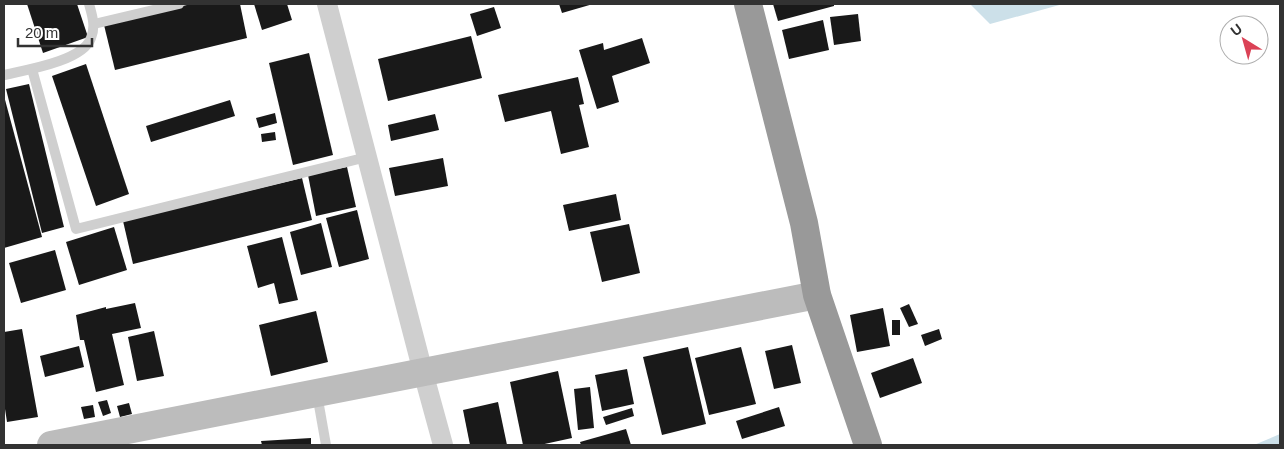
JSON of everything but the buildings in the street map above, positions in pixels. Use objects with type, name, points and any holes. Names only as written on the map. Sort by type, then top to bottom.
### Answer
[{"type":"highway","points":[[748,4],[804,222],[817,295],[868,445]]},
{"type":"main road","points":[[60,444],[817,295]]},
{"type":"street","points":[[327,4],[422,372],[443,445]]},
{"type":"lane","points":[[4,75],[67,59],[81,51],[91,40],[94,24],[89,4]]},
{"type":"lane","points":[[94,24],[179,4]]},
{"type":"lane","points":[[32,69],[76,229],[367,157]]},
{"type":"lane","points":[[317,392],[326,445]]},
{"type":"water","points":[[970,4],[1063,4],[990,24]]},
{"type":"water","points":[[1280,434],[1280,445],[1254,445]]}]
